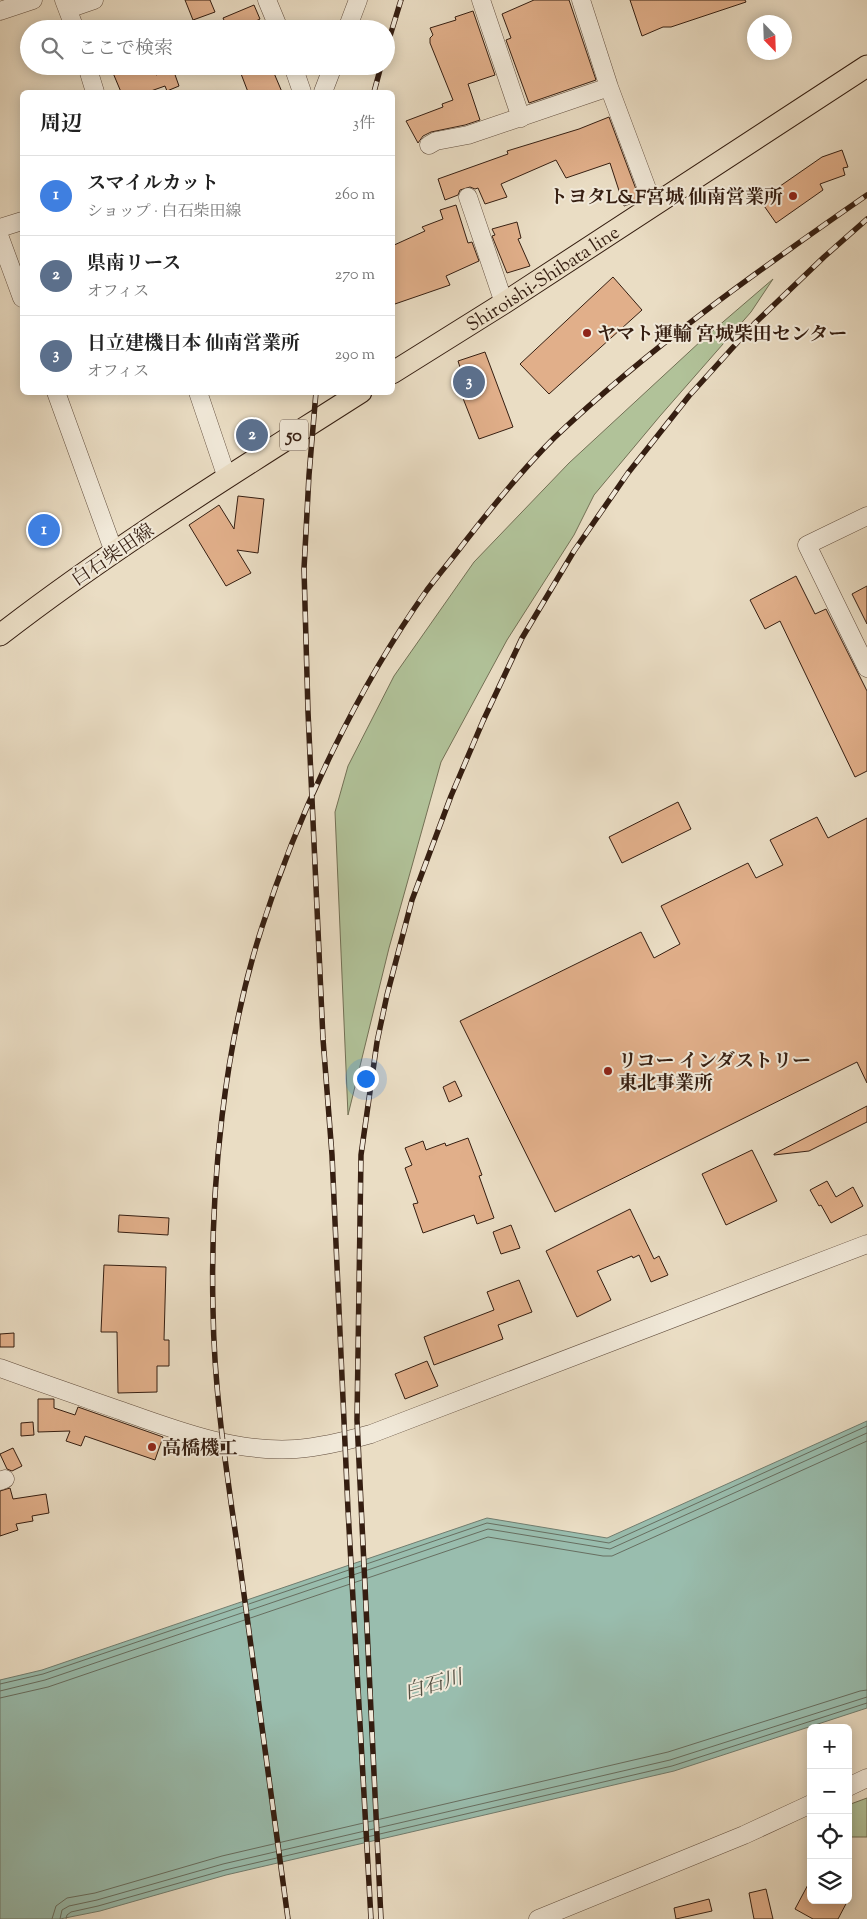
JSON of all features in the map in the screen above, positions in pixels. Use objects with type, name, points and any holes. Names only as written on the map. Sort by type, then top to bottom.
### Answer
[{"type":"main road","name":"Shiroishi-Shibata line","points":[[395,371],[504,303],[867,66]]},
{"type":"main road","name":"50","points":[[227,478],[356,395]]},
{"type":"main road","name":"白石柴田線","points":[[0,635],[48,598],[114,552],[227,478]]},
{"type":"street","points":[[0,11],[34,0]]},
{"type":"street","points":[[72,20],[66,4],[94,0]]},
{"type":"street","points":[[267,0],[275,20]]},
{"type":"street","points":[[350,20],[358,0]]},
{"type":"street","points":[[482,0],[521,118]]},
{"type":"street","points":[[581,0],[653,205]]},
{"type":"street","points":[[90,75],[95,90]]},
{"type":"street","points":[[295,75],[301,90]]},
{"type":"street","points":[[324,90],[330,75]]},
{"type":"street","points":[[429,145],[436,141],[468,136],[610,87]]},
{"type":"street","points":[[468,197],[504,303]]},
{"type":"street","points":[[0,228],[20,222]]},
{"type":"street","points":[[0,238],[20,293]]},
{"type":"street","points":[[57,395],[114,552]]},
{"type":"street","points":[[199,395],[227,478]]},
{"type":"street","points":[[867,516],[807,545],[867,668]]},
{"type":"street","points":[[0,1368],[190,1435],[240,1446],[295,1449],[318,1446],[371,1434],[867,1244]]},
{"type":"street","points":[[852,1785],[867,1778]]},
{"type":"street","points":[[542,1918],[744,1836],[807,1806]]},
{"type":"shaded area","points":[[773,279],[751,312],[594,495],[574,535],[507,640],[441,762],[389,948],[348,1115],[335,812],[348,766],[394,676],[474,562],[569,463],[702,340]]},
{"type":"shaded area","points":[[867,1798],[867,1837],[852,1837],[852,1804]]},
{"type":"water","name":"白石川","points":[[867,1421],[867,1708],[818,1724],[807,1724],[807,1728],[674,1771],[226,1875],[100,1911],[60,1919],[0,1919],[0,1680],[42,1670],[487,1518],[607,1538]]},
{"type":"building","points":[[185,0],[210,0],[215,12],[193,20]]},
{"type":"building","points":[[534,0],[569,0],[596,80],[529,103],[506,40],[511,38],[502,14]]},
{"type":"building","points":[[630,0],[745,0],[746,2],[671,27],[663,27],[642,36]]},
{"type":"building","points":[[254,5],[260,19],[224,20],[223,18]]},
{"type":"building","points":[[473,11],[495,75],[468,84],[480,120],[431,132],[423,136],[418,143],[406,121],[443,107],[442,104],[453,100],[430,43],[430,38],[433,35],[430,28],[456,20],[455,17]]},
{"type":"building","points":[[114,75],[175,75],[179,86],[169,90],[167,90],[165,86],[154,90],[120,90]]},
{"type":"building","points":[[241,75],[275,75],[281,90],[247,90]]},
{"type":"building","points":[[609,117],[640,200],[624,206],[610,163],[566,178],[556,160],[501,184],[507,197],[485,204],[478,188],[470,187],[460,190],[458,195],[445,200],[438,179],[508,154],[507,151],[579,129]]},
{"type":"building","points":[[842,150],[848,167],[843,168],[845,175],[820,184],[823,190],[776,223],[760,200],[822,157]]},
{"type":"building","points":[[456,205],[468,243],[472,242],[479,261],[446,276],[450,285],[395,304],[395,245],[425,231],[422,227],[443,219],[440,210]]},
{"type":"building","points":[[517,222],[521,238],[518,239],[530,266],[507,273],[492,236],[495,235],[492,229]]},
{"type":"building","points":[[613,277],[642,310],[549,394],[520,364]]},
{"type":"building","points":[[485,352],[513,427],[479,439],[457,383],[464,380],[458,361]]},
{"type":"building","points":[[238,496],[264,499],[258,553],[237,550],[251,573],[226,586],[189,525],[219,505],[234,529]]},
{"type":"building","points":[[796,576],[815,614],[826,609],[867,691],[867,771],[855,777],[780,621],[765,629],[750,600]]},
{"type":"building","points":[[867,586],[867,624],[852,594]]},
{"type":"building","points":[[678,802],[691,829],[622,863],[609,837]]},
{"type":"building","points":[[817,817],[828,838],[867,818],[867,1083],[857,1062],[555,1212],[460,1021],[641,932],[654,958],[680,944],[661,906],[748,863],[756,878],[783,865],[770,840]]},
{"type":"building","points":[[455,1081],[462,1096],[449,1102],[443,1087]]},
{"type":"building","points":[[867,1106],[867,1122],[809,1151],[774,1155],[774,1154]]},
{"type":"building","points":[[468,1138],[482,1175],[479,1176],[494,1218],[477,1224],[474,1215],[423,1233],[413,1204],[418,1203],[405,1168],[412,1165],[405,1148],[423,1141],[426,1150],[445,1143],[446,1146]]},
{"type":"building","points":[[752,1150],[777,1201],[726,1225],[702,1174]]},
{"type":"building","points":[[827,1181],[836,1197],[853,1187],[863,1206],[831,1223],[810,1190]]},
{"type":"building","points":[[630,1209],[654,1259],[659,1256],[668,1275],[651,1282],[639,1255],[633,1258],[632,1256],[597,1271],[611,1300],[577,1317],[546,1251]]},
{"type":"building","points":[[119,1215],[169,1218],[168,1235],[118,1232]]},
{"type":"building","points":[[511,1225],[520,1248],[501,1254],[493,1232]]},
{"type":"building","points":[[104,1265],[166,1267],[164,1340],[169,1340],[169,1366],[157,1366],[157,1392],[118,1393],[117,1332],[101,1332]]},
{"type":"building","points":[[519,1280],[532,1312],[498,1325],[503,1339],[434,1365],[424,1337],[494,1310],[487,1292]]},
{"type":"building","points":[[14,1333],[14,1347],[0,1347],[0,1334]]},
{"type":"building","points":[[427,1361],[438,1386],[405,1399],[395,1374]]},
{"type":"building","points":[[38,1399],[54,1399],[54,1408],[75,1415],[78,1407],[163,1437],[155,1460],[85,1436],[81,1446],[66,1441],[70,1431],[38,1432]]},
{"type":"building","points":[[33,1422],[34,1435],[21,1436],[21,1423]]},
{"type":"building","points":[[13,1448],[22,1466],[12,1471],[7,1469],[0,1454]]},
{"type":"building","points":[[10,1488],[13,1499],[46,1494],[49,1513],[32,1516],[33,1521],[16,1524],[18,1530],[0,1536],[0,1491]]},
{"type":"building","points":[[807,1886],[807,1904],[846,1904],[838,1919],[813,1919],[795,1909]]},
{"type":"building","points":[[766,1889],[773,1919],[754,1919],[749,1893]]},
{"type":"building","points":[[709,1899],[712,1911],[676,1919],[674,1908]]},
{"type":"railway","points":[[395,20],[401,0]]},
{"type":"railway","points":[[375,90],[379,75]]},
{"type":"railway","points":[[288,1919],[222,1438],[216,1374],[213,1309],[214,1214],[222,1116],[238,1019],[262,927],[277,883],[312,795],[332,752],[377,668],[427,590],[496,502],[554,438],[628,372],[706,310],[867,195]]},
{"type":"railway","points":[[381,1919],[357,1420],[361,1155],[377,1042],[387,995],[412,900],[451,796],[483,721],[522,638],[574,551],[628,473],[689,396],[754,324],[867,219]]},
{"type":"railway","points":[[316,395],[304,569],[308,712],[323,1039],[332,1155],[348,1510],[371,1919]]},
{"type":"place","name":"トヨタL&F宮城 仙南営業所","points":[[793,196]]},
{"type":"place","name":"ヤマト運輸 宮城柴田センター","points":[[587,333]]},
{"type":"place","name":"日立建機日本 仙南営業所","points":[[469,382]]},
{"type":"place","name":"県南リース","points":[[252,435]]},
{"type":"place","name":"スマイルカット","points":[[44,530]]},
{"type":"place","name":"リコー インダストリー 東北事業所","points":[[608,1071]]},
{"type":"place","name":"高橋機工","points":[[152,1447]]}]
